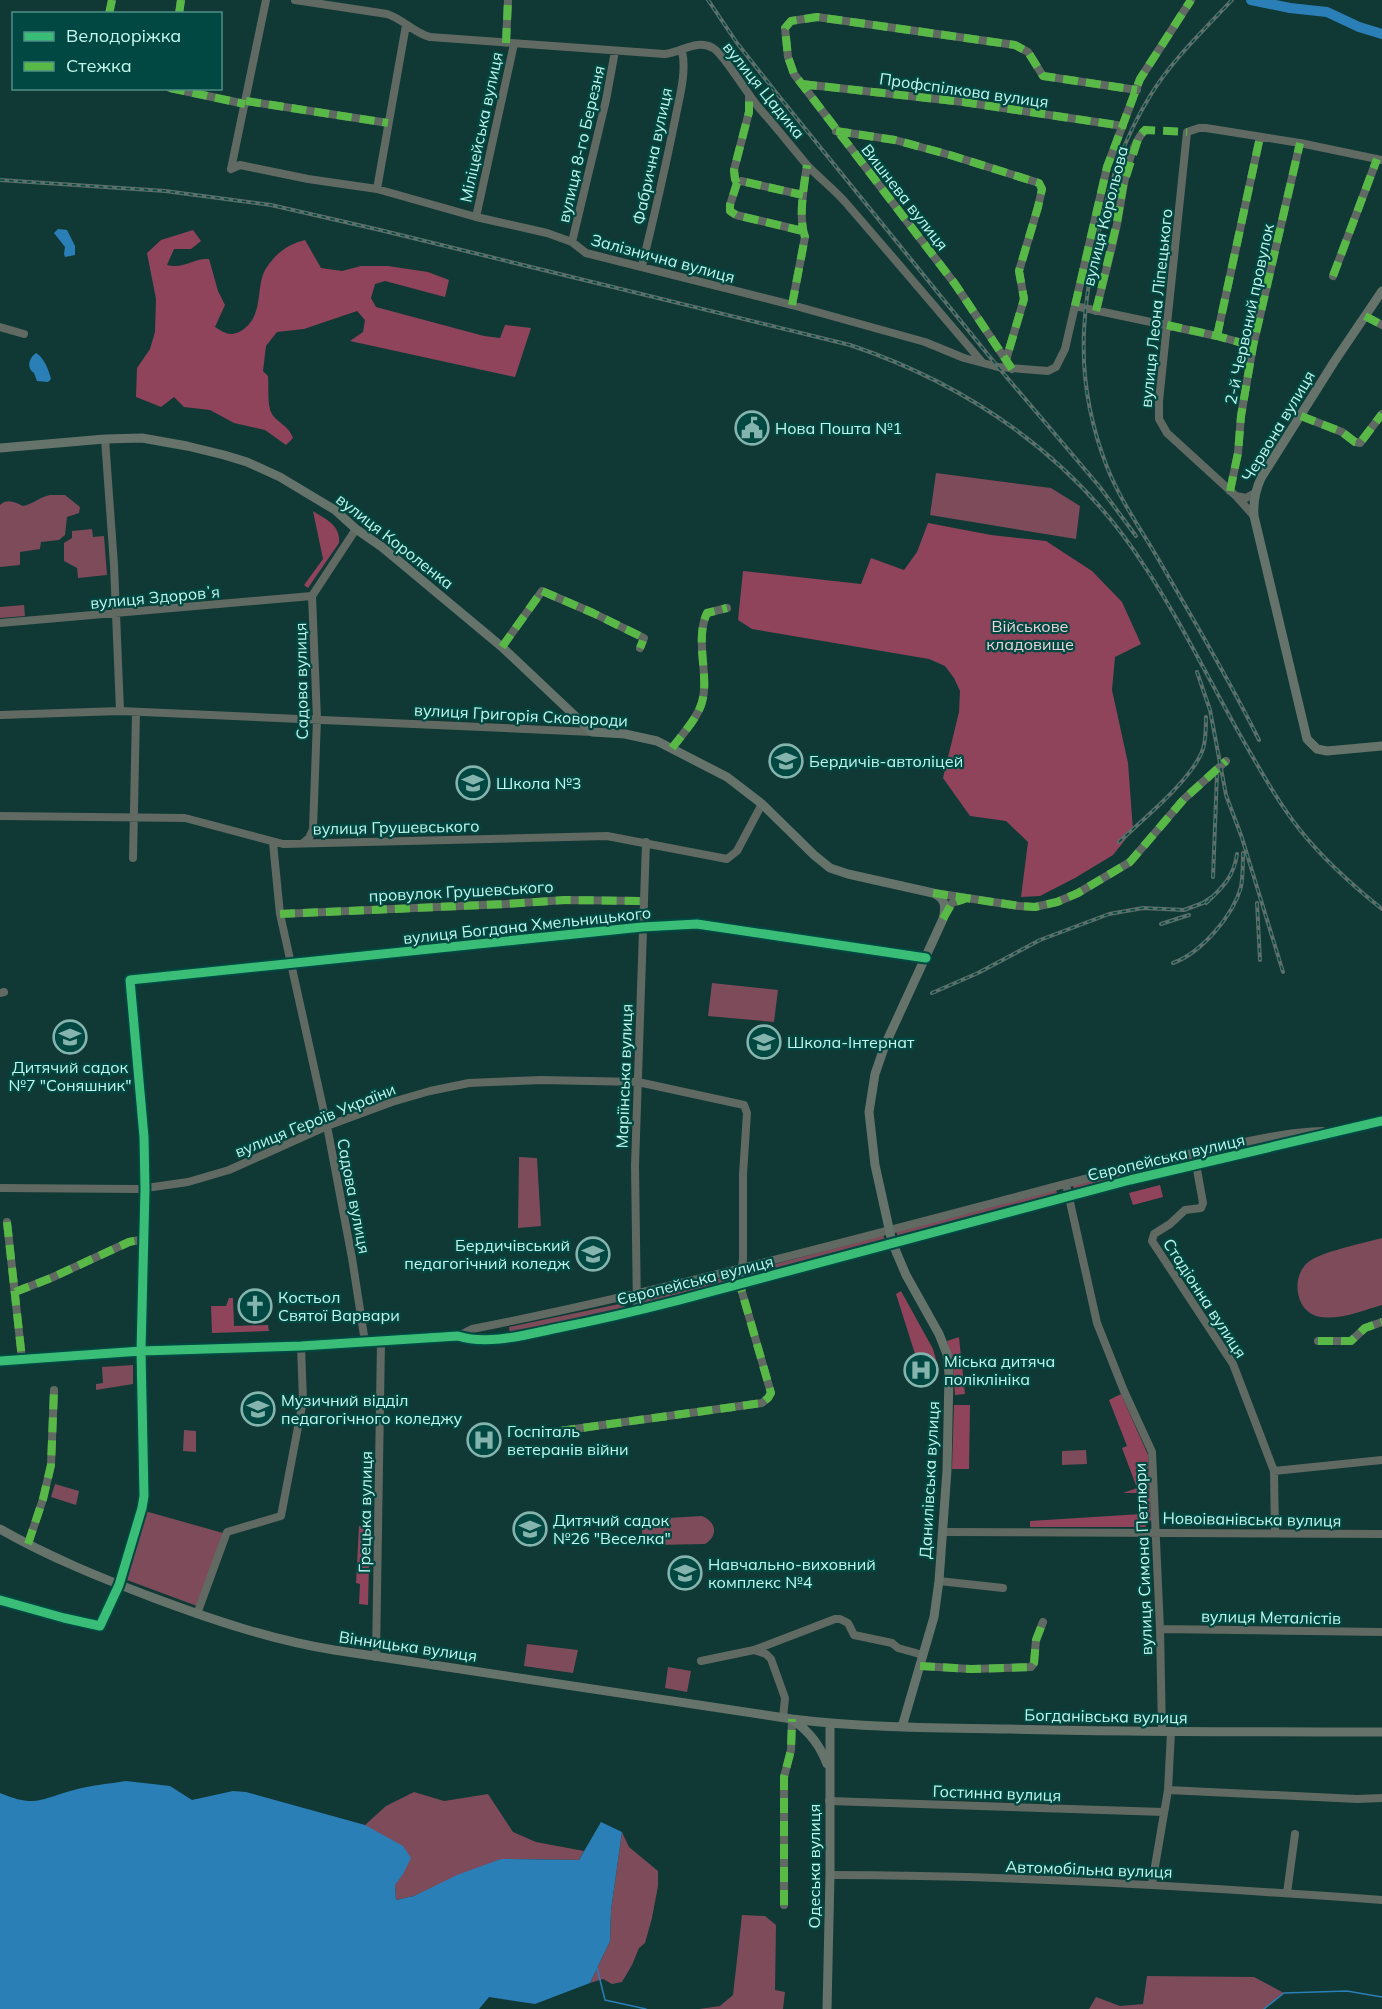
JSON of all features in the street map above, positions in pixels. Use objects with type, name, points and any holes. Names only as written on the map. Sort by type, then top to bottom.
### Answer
[{"type":"main road","name":"Червона вулиця","points":[[1382,291],[1261,478],[1255,493],[1254,516],[1310,743],[1317,749],[1323,750],[1382,746]]},
{"type":"main road","name":"вулиця Короленка","points":[[0,448],[142,438],[187,446],[247,462],[280,477],[335,510],[356,529],[382,547],[502,647],[592,732]]},
{"type":"main road","name":"вулиця Григорія Сковороди","points":[[592,732],[625,734],[657,741],[727,777],[762,804],[814,855],[830,867],[848,874],[933,893]]},
{"type":"main road","points":[[933,893],[940,896],[944,902],[943,919]]},
{"type":"main road","name":"Данилівська вулиця","points":[[902,1727],[934,1617],[939,1581],[947,1470],[949,1374],[947,1354],[939,1334],[906,1275],[888,1230],[871,1138],[869,1112],[885,1045],[943,919]]},
{"type":"main road","name":"Вінницька вулиця","points":[[0,1529],[120,1585],[245,1630],[310,1646],[825,1724]]},
{"type":"main road","points":[[788,1719],[810,1733],[817,1743]]},
{"type":"main road","points":[[825,1724],[814,1726],[813,1731],[829,1769]]},
{"type":"main road","name":"Богданівська вулиця","points":[[825,1724],[1167,1732],[1382,1732]]},
{"type":"main road","name":"Одеська вулиця","points":[[825,1724],[830,1741],[827,2009]]},
{"type":"main road","points":[[830,1741],[836,1731],[847,1725]]},
{"type":"street","points":[[245,102],[266,0]]},
{"type":"street","name":"вулиця Цадика","points":[[295,0],[387,14],[398,18],[430,38],[665,54],[682,51],[695,44],[717,50],[749,96],[807,165],[843,200],[982,362]]},
{"type":"street","name":"Міліцейська вулиця","points":[[476,217],[510,44],[508,0]]},
{"type":"street","points":[[1191,0],[1147,68],[1107,167],[1075,306],[1217,336],[1253,346]]},
{"type":"street","name":"Вишнева вулиця","points":[[1012,369],[955,284],[794,74],[789,66],[785,28],[791,21],[817,17],[1015,45],[1028,52],[1039,73],[1043,76],[1137,90]]},
{"type":"street","points":[[377,189],[406,25]]},
{"type":"street","name":"вулиця 8-го Березня","points":[[572,243],[606,100],[615,51]]},
{"type":"street","name":"Фабрична вулиця","points":[[642,266],[677,106],[684,65],[682,51]]},
{"type":"street","name":"Профспілкова вулиця","points":[[801,84],[963,102],[1124,126]]},
{"type":"street","points":[[181,90],[388,123]]},
{"type":"street","points":[[738,183],[734,170],[749,112],[749,96]]},
{"type":"street","name":"Залізнична вулиця","points":[[245,102],[231,169],[240,165],[308,179],[377,189],[476,217],[547,233],[572,243],[586,253],[642,266],[717,288],[792,305],[925,342],[964,358],[1012,369],[1048,371],[1056,367],[1065,349],[1075,306]]},
{"type":"street","name":"вулиця Леона Ліпецького","points":[[1254,516],[1167,433],[1161,425],[1159,401],[1187,132],[1206,128],[1260,137]]},
{"type":"street","name":"вулиця Корольова","points":[[1096,310],[1123,186],[1139,136],[1145,130]]},
{"type":"street","points":[[836,131],[895,140],[993,167],[1039,183],[1042,189],[1038,207],[1019,271],[1024,300],[1006,360]]},
{"type":"street","points":[[1217,336],[1260,137],[1379,159],[1333,276]]},
{"type":"street","name":"2-й Червоний провулок","points":[[1233,494],[1241,416],[1253,346],[1300,143]]},
{"type":"street","points":[[792,305],[805,237],[802,231],[803,195],[807,165]]},
{"type":"street","points":[[738,183],[746,181],[803,195]]},
{"type":"street","points":[[738,183],[730,211],[736,215],[802,231]]},
{"type":"street","points":[[1365,316],[1382,325]]},
{"type":"street","points":[[0,327],[24,334]]},
{"type":"street","points":[[1301,416],[1326,425],[1360,443],[1382,414]]},
{"type":"street","points":[[105,439],[114,566],[120,711]]},
{"type":"street","points":[[1233,494],[1246,498],[1255,493]]},
{"type":"street","points":[[312,596],[356,529]]},
{"type":"street","points":[[502,647],[542,591],[644,638],[640,648]]},
{"type":"street","name":"вулиця Здоровʼя","points":[[0,623],[312,596]]},
{"type":"street","name":"Садова вулиця","points":[[304,842],[309,838],[313,829],[317,719],[312,596]]},
{"type":"street","points":[[672,748],[700,709],[704,691],[702,637],[704,619],[707,613],[727,608]]},
{"type":"street","name":"вулиця Григорія Сковороди","points":[[1,715],[120,711],[592,732]]},
{"type":"street","points":[[133,858],[136,712]]},
{"type":"street","name":"вулиця Григорія Сковороди","points":[[933,893],[1035,907],[1057,902],[1078,893],[1130,862],[1184,799],[1226,761]]},
{"type":"street","name":"вулиця Грушевського","points":[[0,816],[185,818],[273,843],[293,844],[607,836],[727,859],[738,851],[762,804]]},
{"type":"street","name":"Маріїнська вулиця","points":[[637,1311],[635,1165],[646,842]]},
{"type":"street","name":"Садова вулиця","points":[[273,843],[280,914],[327,1126],[365,1342]]},
{"type":"street","points":[[943,919],[952,903],[967,898]]},
{"type":"street","name":"провулок Грушевського","points":[[280,914],[565,900],[643,901]]},
{"type":"street","name":"вулиця Богдана Хмельницького","points":[[145,1189],[144,1137],[130,980],[642,927],[697,924],[926,958]]},
{"type":"street","name":"вулиця Героїв України","points":[[0,1188],[145,1189],[188,1182],[229,1170],[327,1126],[392,1102],[469,1083],[541,1080],[638,1082],[746,1107],[742,1269]]},
{"type":"street","name":"Європейська вулиця","points":[[0,1361],[141,1351],[301,1346],[458,1336],[507,1339],[637,1311],[1068,1196],[1382,1121]]},
{"type":"street","name":"Європейська вулиця","points":[[458,1336],[472,1329],[637,1295],[742,1269],[1138,1165],[1261,1138],[1338,1130]]},
{"type":"street","name":"Стадіонна вулиця","points":[[1196,1164],[1203,1203],[1201,1208],[1185,1210],[1170,1224],[1154,1234],[1152,1241],[1233,1364],[1274,1471]]},
{"type":"street","name":"вулиця Симона Петлюри","points":[[1066,1184],[1097,1323],[1124,1391],[1152,1452],[1168,1790],[1152,1884]]},
{"type":"street","points":[[0,1600],[100,1626],[120,1585],[144,1496],[141,1351],[145,1189]]},
{"type":"street","points":[[7,1222],[22,1359]]},
{"type":"street","points":[[15,1292],[129,1242],[144,1239]]},
{"type":"street","points":[[538,1434],[762,1403],[771,1393],[740,1285],[742,1269]]},
{"type":"street","points":[[1318,1341],[1351,1341],[1365,1328],[1382,1322]]},
{"type":"street","name":"Грецька вулиця","points":[[376,1657],[381,1341]]},
{"type":"street","points":[[197,1614],[227,1532],[281,1516],[303,1401],[301,1346]]},
{"type":"street","points":[[28,1544],[51,1466],[54,1390]]},
{"type":"street","points":[[1275,1533],[1274,1471],[1382,1460]]},
{"type":"street","name":"Новоіванівська вулиця","points":[[943,1532],[1382,1533]]},
{"type":"street","points":[[939,1581],[1003,1588]]},
{"type":"street","points":[[701,1661],[720,1659],[754,1650],[826,1622],[840,1619],[848,1623],[854,1635],[886,1641],[898,1648],[923,1655]]},
{"type":"street","points":[[920,1666],[971,1669],[1031,1667],[1034,1663],[1036,1640],[1043,1622]]},
{"type":"street","name":"вулиця Металістів","points":[[1160,1629],[1382,1632]]},
{"type":"street","points":[[754,1650],[766,1654],[771,1659],[785,1698],[788,1719],[791,1750],[784,1777],[784,1905]]},
{"type":"street","points":[[1168,1790],[1357,1799],[1382,1798]]},
{"type":"street","name":"Гостинна вулиця","points":[[829,1801],[1164,1812]]},
{"type":"street","points":[[1287,1893],[1295,1834]]},
{"type":"street","name":"Автомобільна вулиця","points":[[830,1875],[895,1875],[1152,1884],[1382,1900]]},
{"type":"shaded area","points":[[936,473],[1051,488],[1080,506],[1076,539],[930,515]]},
{"type":"shaded area","points":[[50,495],[65,495],[80,507],[79,513],[67,517],[65,535],[59,540],[41,542],[40,549],[20,552],[20,565],[0,567],[0,505],[8,501],[23,506]]},
{"type":"shaded area","points":[[92,529],[93,537],[104,536],[107,575],[78,578],[77,568],[64,561],[64,543],[72,538],[72,531]]},
{"type":"shaded area","points":[[24,605],[25,616],[0,618],[0,607]]},
{"type":"shaded area","points":[[712,983],[778,990],[774,1022],[708,1016]]},
{"type":"shaded area","points":[[1297,1134],[1298,1140],[1168,1167],[1074,1192],[1073,1185],[1166,1161]]},
{"type":"shaded area","points":[[519,1157],[537,1158],[541,1226],[518,1228]]},
{"type":"shaded area","points":[[1056,1189],[1058,1196],[898,1238],[896,1231]]},
{"type":"shaded area","points":[[883,1235],[886,1242],[748,1280],[746,1272]]},
{"type":"shaded area","points":[[1382,1238],[1382,1305],[1334,1317],[1311,1314],[1303,1306],[1297,1285],[1300,1273],[1307,1263],[1331,1252]]},
{"type":"shaded area","points":[[733,1275],[735,1284],[640,1307],[639,1299]]},
{"type":"shaded area","points":[[624,1303],[626,1311],[510,1335],[509,1327]]},
{"type":"shaded area","points":[[133,1365],[133,1384],[96,1390],[96,1384],[103,1383],[102,1367]]},
{"type":"shaded area","points":[[184,1430],[196,1431],[196,1452],[183,1451]]},
{"type":"shaded area","points":[[1086,1450],[1087,1464],[1062,1465],[1062,1451]]},
{"type":"shaded area","points":[[55,1484],[79,1491],[76,1505],[51,1497]]},
{"type":"shaded area","points":[[145,1511],[223,1533],[197,1606],[127,1580]]},
{"type":"shaded area","points":[[702,1516],[711,1522],[714,1529],[712,1537],[705,1544],[654,1545],[648,1543],[642,1534],[642,1528],[650,1519]]},
{"type":"shaded area","points":[[527,1644],[578,1650],[573,1673],[524,1666]]},
{"type":"shaded area","points":[[668,1667],[691,1671],[687,1692],[665,1688]]},
{"type":"shaded area","points":[[414,1792],[444,1801],[488,1794],[513,1832],[536,1842],[584,1851],[579,1860],[501,1859],[414,1896],[396,1900],[395,1885],[365,1825],[386,1806]]},
{"type":"shaded area","points":[[622,1832],[629,1847],[658,1871],[658,1886],[652,1918],[645,1943],[639,1948],[622,1982],[612,1984],[603,1979],[590,1983],[610,1941],[611,1910]]},
{"type":"shaded area","points":[[742,1915],[765,1916],[776,1925],[775,1990],[785,1992],[783,2009],[699,2009],[720,2006],[733,1995]]},
{"type":"shaded area","points":[[1147,1976],[1254,1977],[1284,1993],[1264,2009],[1089,2009],[1096,1997],[1120,2006],[1143,2004]]},
{"type":"green space","points":[[193,230],[201,241],[191,249],[174,249],[167,265],[179,266],[209,259],[218,291],[225,305],[215,327],[225,332],[237,333],[249,324],[257,308],[261,282],[267,267],[284,249],[305,240],[321,268],[342,271],[361,266],[388,266],[428,272],[449,280],[445,297],[385,281],[375,284],[371,298],[376,307],[484,336],[500,338],[505,325],[531,328],[515,377],[350,341],[363,332],[365,320],[357,311],[304,329],[277,332],[266,346],[263,371],[268,376],[270,408],[273,416],[293,438],[286,445],[265,430],[234,423],[210,410],[184,407],[174,397],[161,407],[136,397],[137,368],[150,349],[155,332],[156,299],[147,253],[161,240]]},
{"type":"green space","points":[[313,511],[335,527],[339,543],[308,588],[304,585],[323,559]]},
{"type":"green space","name":"Військове кладовище","points":[[928,523],[991,535],[1046,541],[1092,571],[1122,602],[1141,644],[1115,657],[1112,690],[1128,763],[1133,830],[1113,855],[1040,896],[1021,897],[1028,842],[1006,821],[970,816],[943,778],[959,712],[960,691],[945,666],[929,659],[752,629],[738,620],[743,571],[861,584],[871,558],[904,570],[917,552]]},
{"type":"green space","points":[[1160,1185],[1163,1197],[1133,1205],[1129,1193]]},
{"type":"green space","points":[[901,1291],[933,1349],[939,1370],[934,1374],[926,1354],[916,1357],[896,1294]]},
{"type":"green space","points":[[229,1298],[233,1298],[234,1326],[268,1325],[269,1331],[212,1333],[211,1306],[226,1306]]},
{"type":"green space","points":[[959,1337],[965,1394],[955,1395],[953,1363],[947,1341]]},
{"type":"green space","points":[[1121,1394],[1148,1455],[1151,1520],[1145,1527],[1030,1527],[1030,1521],[1141,1514],[1140,1493],[1123,1493],[1137,1488],[1122,1448],[1127,1446],[1109,1400]]},
{"type":"green space","points":[[954,1405],[970,1405],[969,1469],[952,1469]]},
{"type":"green space","points":[[370,1525],[368,1605],[359,1604],[360,1584],[356,1583],[359,1526]]},
{"type":"water","points":[[58,229],[67,230],[75,246],[75,255],[65,257],[65,247],[54,233]]},
{"type":"water","points":[[36,353],[47,368],[51,379],[48,382],[37,381],[29,366],[30,360]]},
{"type":"water","points":[[126,1781],[170,1786],[192,1800],[233,1791],[246,1792],[365,1825],[403,1846],[411,1858],[395,1885],[396,1900],[414,1896],[457,1875],[501,1859],[579,1860],[601,1822],[622,1832],[611,1910],[610,1941],[590,1983],[535,2004],[489,1997],[479,2009],[0,2009],[0,1793],[30,1801],[45,1799],[80,1788]]},
{"type":"waterway","points":[[1251,0],[1290,8],[1327,12],[1359,27],[1382,34]]},
{"type":"waterway","points":[[597,1968],[605,2000],[646,2009]]},
{"type":"waterway","points":[[1264,2009],[1284,1993],[1347,1991],[1382,1997]]},
{"type":"railway","points":[[708,0],[737,43],[782,100],[998,367],[1099,486],[1136,536]]},
{"type":"railway","points":[[1232,0],[1168,70],[1132,128],[1119,159],[1100,227],[1088,289],[1085,318],[1085,376],[1096,436],[1112,479],[1211,650],[1259,740]]},
{"type":"railway","points":[[0,180],[165,191],[271,205],[850,345],[936,381],[1015,429],[1085,490],[1115,526],[1158,587],[1286,812],[1329,862],[1382,909]]},
{"type":"railway","points":[[1197,672],[1210,710],[1226,795],[1242,838],[1283,972]]},
{"type":"railway","points":[[1119,842],[1189,773],[1203,749],[1206,717]]},
{"type":"railway","points":[[1213,877],[1217,775]]},
{"type":"railway","points":[[1173,963],[1184,958],[1205,942],[1231,910],[1241,887],[1243,853]]},
{"type":"railway","points":[[1206,903],[1230,876],[1237,854]]},
{"type":"railway","points":[[932,993],[978,973],[1040,940],[1109,914],[1143,908],[1184,910],[1212,897]]},
{"type":"railway","points":[[1257,903],[1260,960]]},
{"type":"railway","points":[[1161,924],[1189,915]]},
{"type":"marked path","points":[[109,12],[112,0]]},
{"type":"marked path","points":[[179,12],[181,0]]},
{"type":"marked path","points":[[506,43],[508,0]]},
{"type":"marked path","points":[[1075,306],[1107,167],[1140,79],[1191,0]]},
{"type":"marked path","points":[[1012,369],[955,284],[794,74],[788,57],[785,28],[791,21],[817,17],[1015,45],[1028,52],[1043,76],[1137,90]]},
{"type":"marked path","points":[[802,84],[963,102],[1123,126]]},
{"type":"marked path","points":[[179,90],[245,104]]},
{"type":"marked path","points":[[737,183],[734,170],[749,112],[749,96]]},
{"type":"marked path","points":[[246,101],[388,123]]},
{"type":"marked path","points":[[1096,311],[1123,186],[1139,136],[1145,130],[1187,132]]},
{"type":"marked path","points":[[836,131],[895,140],[1039,183],[1042,189],[1038,207],[1019,271],[1024,299],[1006,360]]},
{"type":"marked path","points":[[1217,336],[1260,137]]},
{"type":"marked path","points":[[1230,491],[1238,453],[1241,416],[1253,346],[1300,143]]},
{"type":"marked path","points":[[1333,276],[1377,159]]},
{"type":"marked path","points":[[792,305],[805,237],[802,211],[807,165]]},
{"type":"marked path","points":[[803,195],[741,181],[737,183],[730,211],[736,215],[803,231]]},
{"type":"marked path","points":[[1365,316],[1382,325]]},
{"type":"marked path","points":[[1167,325],[1253,346]]},
{"type":"marked path","points":[[1301,416],[1342,432],[1360,443],[1382,414]]},
{"type":"marked path","points":[[502,647],[542,591],[644,638],[640,648]]},
{"type":"marked path","points":[[672,748],[694,720],[703,699],[702,637],[707,613],[727,608]]},
{"type":"marked path","points":[[933,893],[1035,907],[1057,902],[1078,893],[1130,862],[1184,799],[1226,761]]},
{"type":"marked path","points":[[943,919],[952,903],[965,899]]},
{"type":"marked path","points":[[280,914],[565,900],[643,901]]},
{"type":"marked path","points":[[7,1222],[22,1359]]},
{"type":"marked path","points":[[15,1292],[129,1242],[144,1239]]},
{"type":"marked path","points":[[538,1434],[762,1403],[771,1393],[740,1285]]},
{"type":"marked path","points":[[1318,1341],[1351,1341],[1365,1328],[1382,1322]]},
{"type":"marked path","points":[[28,1544],[43,1499],[51,1465],[54,1390]]},
{"type":"marked path","points":[[920,1666],[971,1669],[1031,1667],[1034,1663],[1036,1640],[1043,1622]]},
{"type":"marked path","points":[[784,1905],[784,1777],[791,1750],[792,1719]]},
{"type":"cycle path","points":[[0,1600],[100,1626],[119,1585],[142,1508],[144,1496],[141,1351],[144,1137],[130,980],[642,927],[697,924],[926,958]]},
{"type":"cycle path","points":[[0,1361],[141,1351],[301,1346],[458,1336],[482,1340],[521,1336],[661,1305],[1130,1180],[1382,1121]]},
{"type":"place","name":"Нова Пошта №1","points":[[752,428]]},
{"type":"place","name":"Бердичів-автоліцей","points":[[786,761]]},
{"type":"place","name":"Школа №3","points":[[473,783]]},
{"type":"place","name":"Дитячий садок №7 \"Соняшник\"","points":[[70,1037]]},
{"type":"place","name":"Школа-Інтернат","points":[[764,1042]]},
{"type":"place","name":"Бердичівський педагогічний коледж","points":[[593,1254]]},
{"type":"place","name":"Костьол Святої Варвари","points":[[255,1306]]},
{"type":"place","name":"Міська дитяча поліклініка","points":[[921,1370]]},
{"type":"place","name":"Музичний відділ педагогічного коледжу","points":[[258,1409]]},
{"type":"place","name":"Госпіталь ветеранів війни","points":[[484,1440]]},
{"type":"place","name":"Дитячий садок №26 \"Веселка\"","points":[[530,1529]]},
{"type":"place","name":"Навчально-виховний комплекс №4","points":[[685,1573]]}]
